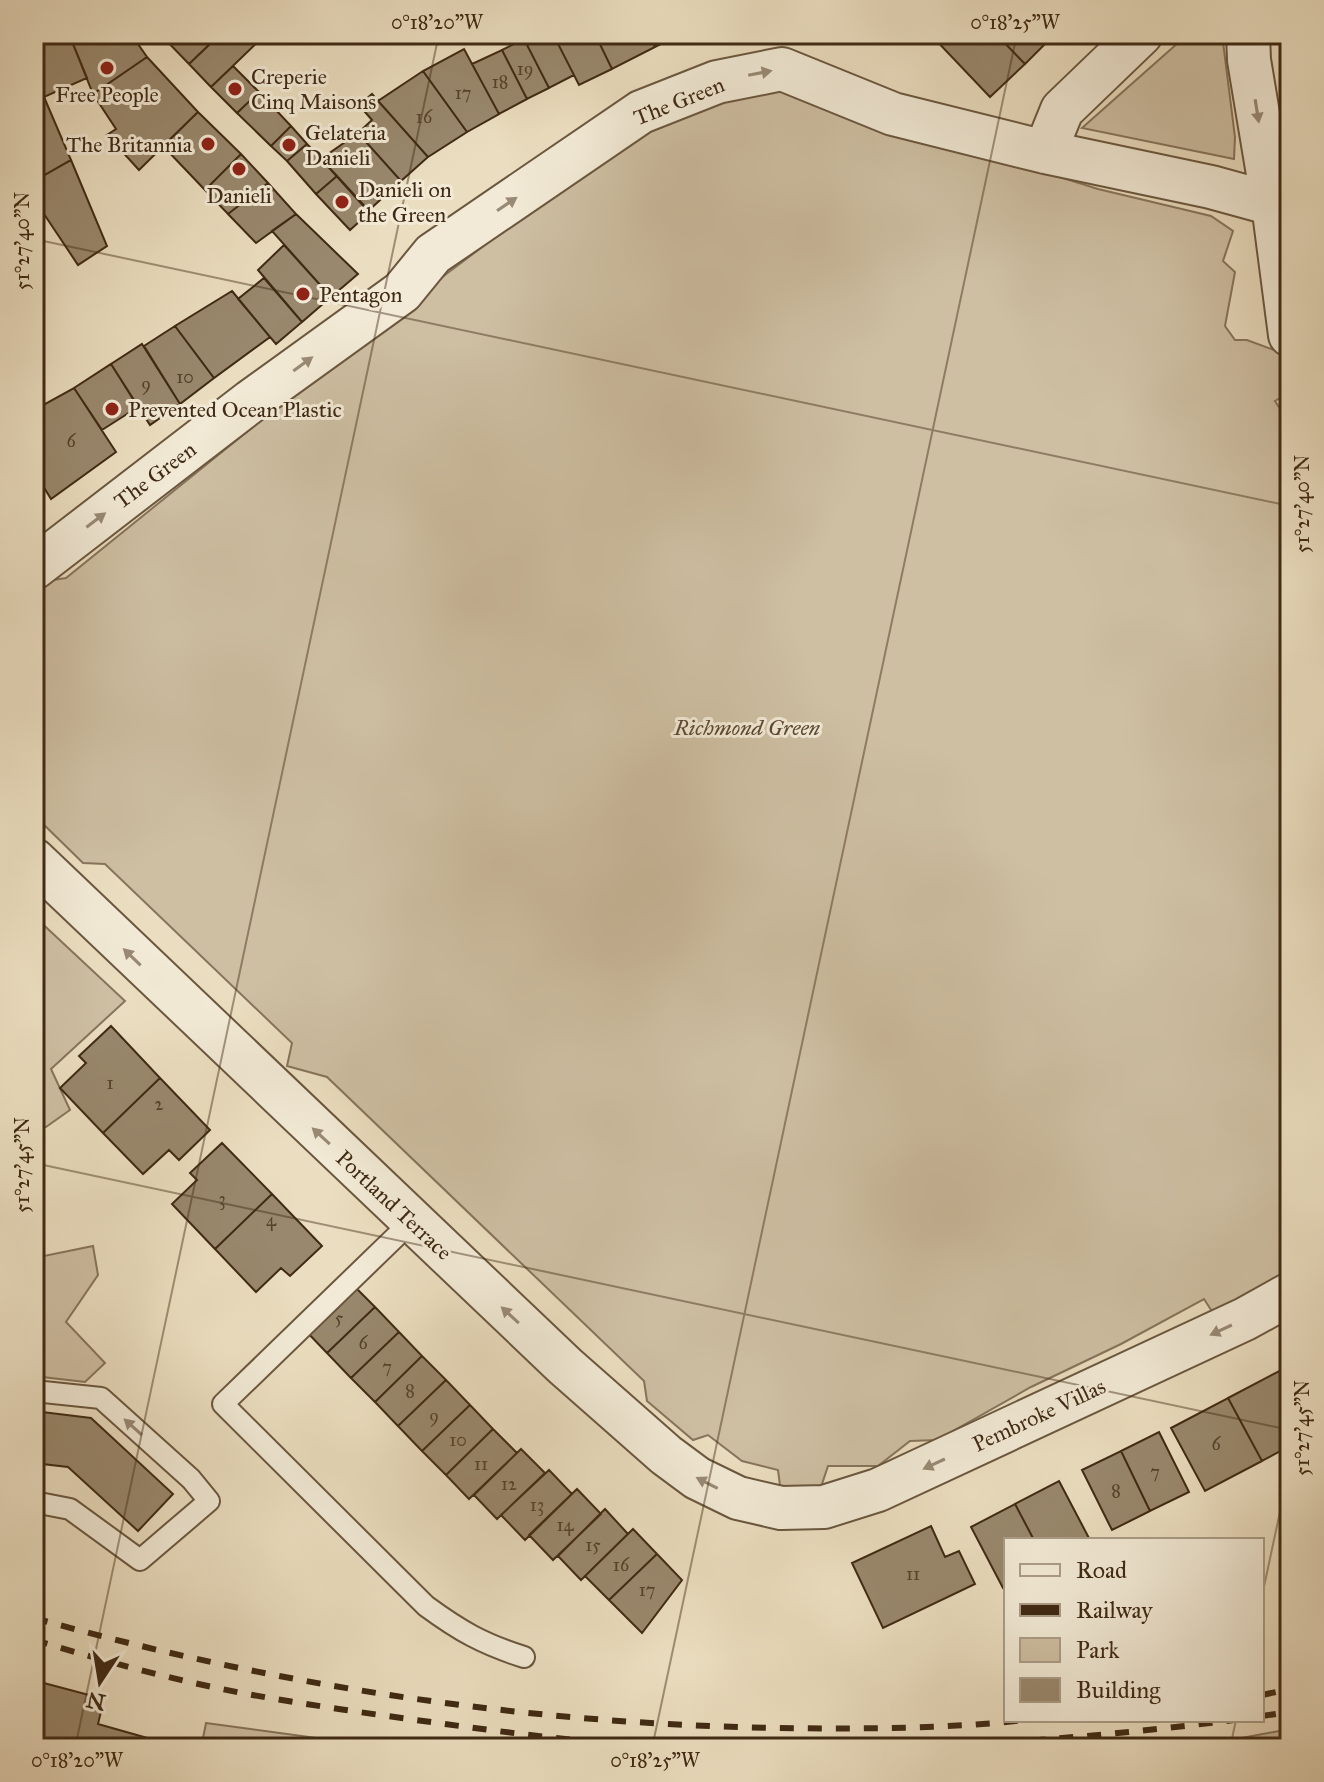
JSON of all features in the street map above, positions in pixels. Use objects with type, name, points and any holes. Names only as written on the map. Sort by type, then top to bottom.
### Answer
[{"type":"street","points":[[1045,152],[1062,110],[1141,34]]},
{"type":"street","points":[[1248,34],[1249,60],[1281,201],[1290,335]]},
{"type":"street","name":"The Green","points":[[34,568],[251,401],[402,292],[433,254],[641,112],[717,82],[782,69],[893,114],[1045,152],[1281,201]]},
{"type":"street","name":"Portland Terrace","points":[[34,860],[565,1366],[666,1455],[697,1478],[738,1498],[781,1508]]},
{"type":"street","name":"Pembroke Villas","points":[[781,1508],[824,1507],[878,1490],[1245,1319],[1290,1294]]},
{"type":"lane","points":[[412,1221],[223,1404],[426,1606],[486,1645],[524,1657]]},
{"type":"lane","points":[[34,1391],[101,1398],[191,1479],[209,1501],[140,1560],[70,1509],[34,1502]]},
{"type":"green space","points":[[1188,34],[1222,34],[1235,137],[1234,159],[1082,128]]},
{"type":"green space","name":"Richmond Green","points":[[770,86],[1098,189],[1211,216],[1233,231],[1223,261],[1235,272],[1225,326],[1235,340],[1247,340],[1285,354],[1290,368],[1290,392],[1275,401],[1290,424],[1290,1279],[1215,1316],[1204,1299],[1121,1344],[1031,1387],[937,1440],[910,1441],[878,1466],[828,1466],[820,1490],[781,1493],[778,1470],[742,1461],[708,1435],[693,1440],[647,1401],[644,1381],[327,1077],[287,1066],[292,1043],[105,864],[83,863],[34,815],[34,596],[53,580],[66,578],[384,321],[644,125]]},
{"type":"green space","points":[[34,916],[125,1001],[51,1069],[70,1110],[46,1127],[34,1124]]},
{"type":"green space","points":[[93,1246],[98,1275],[66,1322],[105,1363],[85,1382],[34,1376],[34,1258]]},
{"type":"green space","points":[[206,1723],[390,1748],[201,1748]]},
{"type":"green space","points":[[1290,1729],[1290,1748],[1135,1748],[1231,1740]]},
{"type":"building","points":[[34,34],[69,34],[87,78],[44,97],[34,74]]},
{"type":"building","name":"Free People","points":[[69,34],[131,34],[147,57],[93,94]]},
{"type":"building","points":[[160,34],[196,34],[209,45],[189,64]]},
{"type":"building","points":[[220,34],[266,34],[211,87],[189,64]]},
{"type":"building","points":[[533,34],[553,34],[574,75],[549,88],[524,39]]},
{"type":"building","points":[[553,34],[595,34],[612,69],[579,85]]},
{"type":"building","points":[[595,34],[649,34],[655,47],[612,69]]},
{"type":"building","points":[[649,34],[674,34],[676,37],[655,47]]},
{"type":"building","points":[[932,34],[996,34],[1025,64],[990,97]]},
{"type":"building","points":[[996,34],[1047,34],[1051,38],[1025,64]]},
{"type":"building","points":[[524,39],[549,88],[527,99],[502,50]]},
{"type":"building","points":[[464,49],[499,114],[467,132],[423,71]]},
{"type":"building","points":[[502,50],[527,99],[499,114],[472,64]]},
{"type":"building","points":[[147,57],[198,112],[139,170],[107,135],[116,129],[93,94]]},
{"type":"building","name":"Creperie Cinq Maisons","points":[[233,66],[259,92],[237,113],[211,87]]},
{"type":"building","points":[[423,71],[467,132],[428,157],[378,101]]},
{"type":"building","points":[[259,92],[291,126],[271,146],[237,113]]},
{"type":"building","points":[[372,94],[428,157],[401,181],[358,133],[372,120],[359,105]]},
{"type":"building","points":[[44,97],[71,160],[34,181],[34,101]]},
{"type":"building","points":[[198,112],[241,154],[205,190],[163,146]]},
{"type":"building","name":"Gelateria Danieli","points":[[291,126],[307,144],[287,161],[271,146]]},
{"type":"building","points":[[358,133],[401,181],[368,211],[321,159]]},
{"type":"building","points":[[307,144],[337,176],[316,194],[287,161]]},
{"type":"building","points":[[241,154],[268,183],[228,214],[205,190]]},
{"type":"building","points":[[71,160],[107,246],[78,265],[34,199],[34,181]]},
{"type":"building","name":"Danieli on the Green","points":[[337,176],[370,212],[350,230],[316,194]]},
{"type":"building","points":[[268,183],[296,214],[256,243],[228,214]]},
{"type":"building","points":[[296,214],[358,274],[331,297],[272,231]]},
{"type":"building","points":[[284,245],[331,297],[302,322],[258,270]]},
{"type":"building","points":[[264,278],[302,322],[276,344],[238,299]]},
{"type":"building","points":[[232,291],[270,337],[214,378],[175,326]]},
{"type":"building","points":[[175,326],[214,378],[180,404],[144,346]]},
{"type":"building","points":[[142,344],[180,404],[150,425],[111,364]]},
{"type":"building","points":[[111,364],[138,407],[102,430],[74,388]]},
{"type":"building","points":[[74,388],[116,452],[51,499],[34,471],[34,410]]},
{"type":"building","points":[[111,1026],[160,1078],[103,1133],[60,1088],[86,1063],[79,1056]]},
{"type":"building","points":[[160,1078],[210,1130],[179,1160],[169,1150],[143,1174],[103,1133]]},
{"type":"building","points":[[222,1143],[272,1194],[215,1249],[172,1204],[197,1180],[190,1173]]},
{"type":"building","points":[[272,1194],[322,1246],[290,1276],[281,1268],[256,1292],[215,1249]]},
{"type":"building","points":[[351,1283],[375,1307],[327,1353],[304,1329]]},
{"type":"building","points":[[375,1307],[399,1332],[351,1378],[327,1353]]},
{"type":"building","points":[[399,1332],[422,1356],[375,1402],[351,1378]]},
{"type":"building","points":[[422,1356],[446,1380],[398,1426],[375,1402]]},
{"type":"building","points":[[1285,1368],[1290,1377],[1290,1446],[1262,1461],[1228,1398]]},
{"type":"building","points":[[446,1380],[470,1405],[422,1451],[398,1426]]},
{"type":"building","points":[[1228,1398],[1262,1461],[1205,1491],[1171,1428]]},
{"type":"building","points":[[470,1405],[493,1429],[446,1475],[422,1451]]},
{"type":"building","points":[[34,1411],[91,1418],[173,1494],[138,1531],[68,1467],[34,1463]]},
{"type":"building","points":[[493,1429],[517,1453],[469,1499],[446,1475]]},
{"type":"building","points":[[1159,1432],[1189,1492],[1150,1511],[1121,1451]]},
{"type":"building","points":[[521,1449],[545,1473],[497,1519],[474,1495]]},
{"type":"building","points":[[1121,1451],[1150,1511],[1112,1530],[1082,1470]]},
{"type":"building","points":[[549,1470],[572,1494],[525,1540],[501,1515]]},
{"type":"building","points":[[1059,1481],[1089,1538],[1033,1538],[1015,1504]]},
{"type":"building","points":[[577,1489],[601,1514],[553,1560],[529,1535]]},
{"type":"building","points":[[1015,1504],[1033,1538],[1004,1538],[1004,1588],[1003,1588],[971,1527]]},
{"type":"building","points":[[605,1509],[628,1534],[581,1580],[558,1556]]},
{"type":"building","points":[[931,1526],[945,1557],[959,1551],[975,1584],[883,1628],[852,1563]]},
{"type":"building","points":[[633,1529],[657,1554],[609,1600],[585,1576]]},
{"type":"building","points":[[657,1554],[682,1580],[642,1633],[609,1600]]},
{"type":"building","points":[[40,1682],[104,1699],[98,1724],[165,1743],[163,1748],[34,1748],[34,1705]]},
{"type":"railway","points":[[34,1618],[125,1642],[310,1682],[496,1709],[590,1719],[779,1728],[933,1727],[1005,1722]]},
{"type":"railway","points":[[34,1640],[151,1673],[270,1698],[505,1732],[657,1747],[824,1749],[961,1745],[1216,1722]]},
{"type":"railway","points":[[1264,1695],[1290,1689]]},
{"type":"railway","points":[[1264,1716],[1290,1712]]},
{"type":"place","name":"Free People","points":[[107,68]]},
{"type":"place","name":"Creperie Cinq Maisons","points":[[235,89]]},
{"type":"place","name":"The Britannia","points":[[208,144]]},
{"type":"place","name":"Gelateria Danieli","points":[[289,145]]},
{"type":"place","name":"Danieli","points":[[239,169]]},
{"type":"place","name":"Danieli on the Green","points":[[342,202]]},
{"type":"place","name":"Pentagon","points":[[303,294]]},
{"type":"place","name":"Prevented Ocean Plastic","points":[[112,409]]}]
